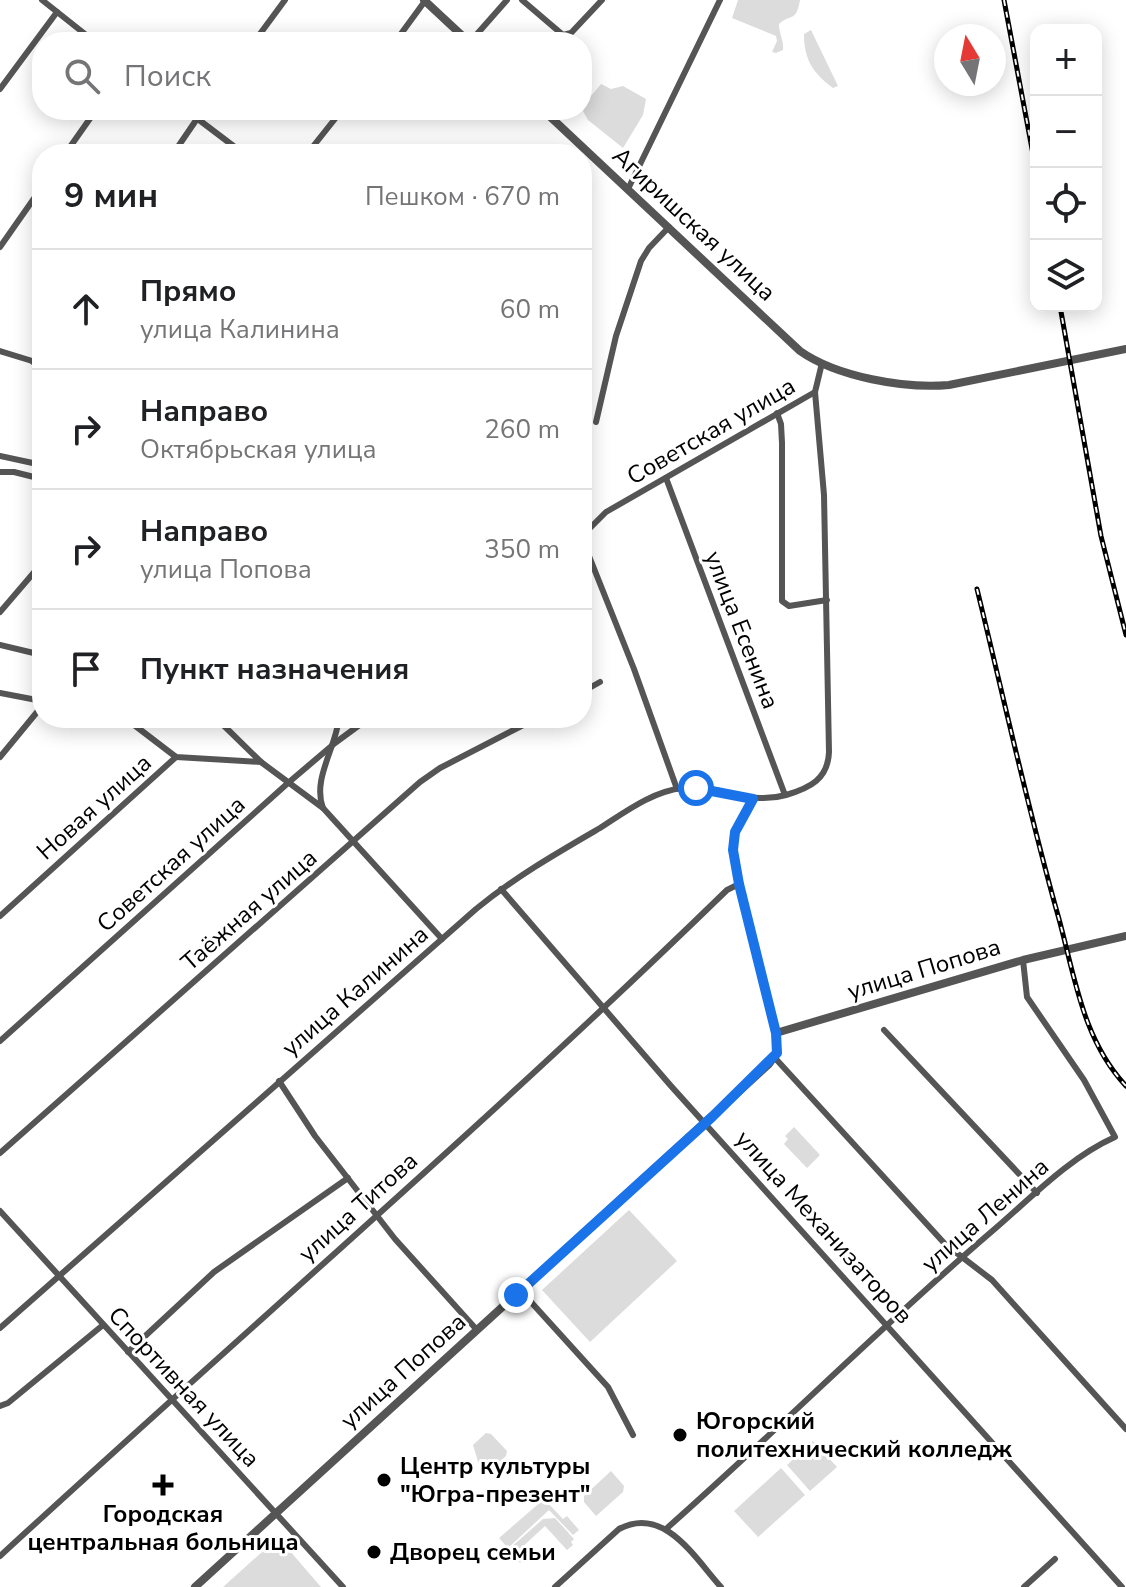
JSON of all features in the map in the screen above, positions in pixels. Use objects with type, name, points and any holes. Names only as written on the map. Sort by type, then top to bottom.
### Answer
[{"type":"street","points":[[42,0],[82,32]]},
{"type":"street","points":[[261,32],[285,0]]},
{"type":"street","points":[[402,32],[424,0],[459,32]]},
{"type":"street","points":[[479,32],[507,0]]},
{"type":"street","points":[[522,0],[557,32]]},
{"type":"street","points":[[572,32],[602,0]]},
{"type":"street","points":[[628,189],[720,0]]},
{"type":"street","points":[[42,32],[57,12]]},
{"type":"street","points":[[0,89],[32,46]]},
{"type":"street","points":[[72,144],[89,120]]},
{"type":"street","points":[[180,144],[196,120]]},
{"type":"street","points":[[200,120],[231,144]]},
{"type":"street","points":[[315,144],[334,120]]},
{"type":"street","name":"Агиришская улица","points":[[554,120],[580,144]]},
{"type":"street","name":"Агиришская улица","points":[[592,156],[800,351],[822,363],[895,384],[922,387],[949,385],[1126,349]]},
{"type":"street","points":[[0,247],[32,201]]},
{"type":"street","points":[[596,422],[616,336],[641,261],[669,227]]},
{"type":"street","points":[[0,351],[32,362]]},
{"type":"street","name":"улица Калинина","points":[[0,1328],[501,889],[637,806],[677,789],[709,789],[753,799],[785,795],[814,783],[823,775],[828,765],[827,600],[824,495],[815,392],[822,363]]},
{"type":"street","name":"Советская улица","points":[[592,526],[606,512],[815,392]]},
{"type":"street","points":[[777,413],[782,443],[782,601],[789,606],[827,600]]},
{"type":"street","points":[[0,456],[32,463]]},
{"type":"street","points":[[0,472],[32,476]]},
{"type":"street","name":"улица Есенина","points":[[666,478],[785,795]]},
{"type":"street","name":"Советская улица","points":[[592,564],[677,789]]},
{"type":"street","points":[[0,612],[32,575]]},
{"type":"street","points":[[0,645],[32,653]]},
{"type":"street","points":[[592,686],[600,682]]},
{"type":"street","points":[[0,693],[32,701]]},
{"type":"street","points":[[0,757],[32,717]]},
{"type":"street","points":[[138,728],[176,757],[261,762]]},
{"type":"street","points":[[226,728],[261,762],[323,808],[442,939]]},
{"type":"street","points":[[323,808],[320,786],[337,728]]},
{"type":"street","name":"Советская улица","points":[[0,1041],[288,783],[355,728]]},
{"type":"street","name":"Таёжная улица","points":[[0,1153],[420,782],[440,768],[518,728]]},
{"type":"street","name":"Новая улица","points":[[0,916],[176,757]]},
{"type":"street","points":[[753,799],[738,825],[734,841],[739,884],[776,1033],[776,1056],[945,1244],[992,1280],[1126,1429]]},
{"type":"street","name":"улица Титова","points":[[0,1556],[604,1009],[727,890],[739,884]]},
{"type":"street","name":"улица Механизаторов","points":[[501,889],[705,1123],[1122,1587]]},
{"type":"street","name":"улица Попова","points":[[776,1033],[1023,960],[1126,936]]},
{"type":"street","name":"улица Ленина","points":[[666,1529],[962,1257],[1092,1149],[1115,1137],[1084,1080],[1030,1003],[1024,982],[1023,960]]},
{"type":"street","name":"улица Попова","points":[[195,1587],[705,1123],[776,1056],[783,1039],[794,1029]]},
{"type":"street","points":[[884,1030],[1037,1193]]},
{"type":"street","points":[[279,1081],[315,1136],[376,1215],[477,1330]]},
{"type":"street","points":[[128,1352],[214,1272],[348,1178]]},
{"type":"street","name":"Спортивная улица","points":[[0,1211],[343,1587]]},
{"type":"street","points":[[521,1291],[608,1387],[633,1435]]},
{"type":"street","points":[[0,1406],[8,1403],[103,1325]]},
{"type":"street","points":[[555,1587],[623,1527],[647,1522],[666,1529],[721,1587]]},
{"type":"street","points":[[1024,1587],[1055,1559]]},
{"type":"shaded area","points":[[738,0],[800,0],[795,15],[779,24],[783,50],[772,52],[776,36],[732,18]]},
{"type":"shaded area","points":[[811,30],[838,86],[833,88],[811,65],[804,34]]},
{"type":"shaded area","points":[[601,84],[611,89],[623,86],[646,99],[643,115],[623,148],[588,120],[592,120],[592,95]]},
{"type":"shaded area","points":[[794,1127],[820,1155],[807,1168],[784,1144],[788,1139],[785,1136]]},
{"type":"shaded area","points":[[629,1210],[677,1261],[590,1342],[542,1290]]},
{"type":"shaded area","points":[[486,1433],[491,1434],[507,1451],[506,1456],[488,1472],[480,1468],[473,1445]]},
{"type":"shaded area","points":[[813,1441],[837,1467],[810,1491],[787,1465]]},
{"type":"shaded area","points":[[781,1468],[805,1495],[758,1537],[734,1511]]},
{"type":"shaded area","points":[[611,1471],[624,1486],[623,1492],[596,1516],[584,1502],[584,1496]]},
{"type":"shaded area","points":[[544,1499],[563,1519],[567,1516],[579,1530],[573,1535],[549,1510],[508,1548],[499,1538]]},
{"type":"shaded area","points":[[555,1518],[574,1539],[571,1542],[573,1545],[567,1550],[545,1526],[519,1550],[524,1559],[514,1551],[520,1563],[509,1549],[543,1519]]},
{"type":"shaded area","points":[[272,1543],[283,1543],[321,1587],[223,1587]]},
{"type":"railway","points":[[1004,0],[1036,168]]},
{"type":"railway","points":[[1061,312],[1101,536],[1126,635]]},
{"type":"railway","points":[[977,589],[1082,1007],[1100,1049],[1126,1086]]},
{"type":"place","name":"Югорский политехнический колледж","points":[[680,1435]]},
{"type":"place","name":"Центр культуры \"Югра-презент\"","points":[[384,1480]]},
{"type":"place","name":"Городская центральная больница","points":[[163,1485]]},
{"type":"place","name":"Дворец семьи","points":[[374,1552]]},
{"type":"route","points":[[516,1295],[712,1117],[777,1053],[776,1033],[733,850],[735,832],[753,799],[696,788]]}]
